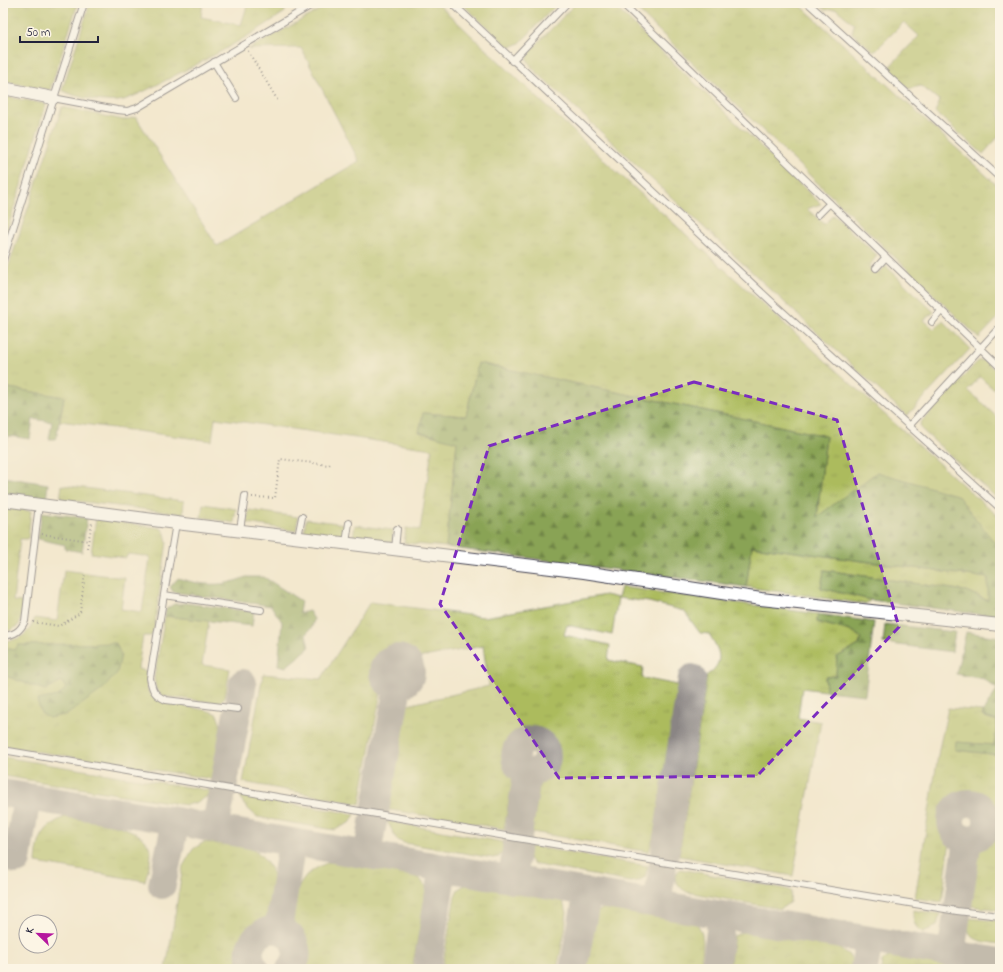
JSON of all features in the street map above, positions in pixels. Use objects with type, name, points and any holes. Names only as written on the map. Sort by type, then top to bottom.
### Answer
[{"type":"street","points":[[3,88],[53,98]]},
{"type":"street","points":[[3,500],[176,523],[584,572],[761,598],[1000,625]]},
{"type":"lane","points":[[3,260],[84,3]]},
{"type":"lane","points":[[300,3],[313,5]]},
{"type":"lane","points":[[452,3],[512,61],[774,304],[1000,508]]},
{"type":"lane","points":[[512,61],[567,3]]},
{"type":"lane","points":[[622,3],[1000,367]]},
{"type":"lane","points":[[808,3],[1000,178]]},
{"type":"lane","points":[[53,98],[127,111],[137,108],[313,5]]},
{"type":"lane","points":[[214,62],[236,98]]},
{"type":"lane","points":[[818,215],[830,202]]},
{"type":"lane","points":[[876,268],[886,257]]},
{"type":"lane","points":[[932,322],[941,311]]},
{"type":"lane","points":[[909,426],[1000,327]]},
{"type":"lane","points":[[240,530],[245,496]]},
{"type":"lane","points":[[3,636],[20,631],[26,621],[39,504]]},
{"type":"lane","points":[[298,538],[302,517]]},
{"type":"lane","points":[[176,523],[150,678],[152,690],[157,696],[166,700],[238,709]]},
{"type":"lane","points":[[346,543],[350,523]]},
{"type":"lane","points":[[395,549],[397,529]]},
{"type":"lane","points":[[164,595],[261,610]]},
{"type":"lane","points":[[3,750],[375,812],[525,840],[950,910],[1000,916]]},
{"type":"path","points":[[244,45],[278,101]]},
{"type":"path","points":[[245,496],[275,498],[280,460],[330,465],[332,462]]},
{"type":"path","points":[[87,548],[93,512]]},
{"type":"path","points":[[35,533],[89,541]]},
{"type":"path","points":[[26,621],[59,626],[80,614],[85,573]]},
{"type":"highlighted area","points":[[694,382],[837,420],[899,627],[757,776],[559,778],[440,604],[489,446]]},
{"type":"green space","points":[[3,3],[78,3],[50,90],[3,81]]},
{"type":"green space","points":[[90,3],[203,3],[201,17],[241,25],[248,3],[281,3],[284,5],[285,12],[231,46],[137,95],[118,101],[101,101],[75,96],[62,90]]},
{"type":"green space","points":[[332,3],[437,3],[606,162],[1000,517],[1000,547],[817,518],[826,436],[478,363],[466,416],[423,413],[419,432],[457,441],[446,547],[404,543],[406,528],[420,530],[432,449],[215,418],[212,441],[60,421],[64,397],[3,387],[3,293],[7,271],[62,107],[124,120],[136,117],[217,246],[359,161],[301,48],[249,49]]},
{"type":"green space","points":[[461,3],[558,3],[520,43],[511,47],[505,44]]},
{"type":"green space","points":[[576,3],[611,3],[821,204],[807,209],[824,224],[833,215],[877,255],[869,267],[877,274],[886,266],[934,312],[924,320],[934,329],[943,321],[970,349],[907,416],[532,68],[527,59],[531,50]]},
{"type":"green space","points":[[630,3],[798,3],[1000,188],[1000,316],[979,338]]},
{"type":"green space","points":[[818,3],[1000,3],[1000,135],[983,154],[935,112],[940,101],[921,86],[908,89],[888,68],[919,36],[904,22],[874,52],[852,33],[854,24],[836,9],[826,10]]},
{"type":"green space","points":[[3,96],[46,104],[3,244]]},
{"type":"green space","points":[[984,360],[1000,374],[1000,381],[993,389],[980,377],[968,390],[1000,420],[1000,501],[921,429],[920,423],[978,361]]},
{"type":"green space","points":[[478,363],[826,436],[817,517],[877,472],[957,495],[998,547],[1000,547],[1000,617],[871,600],[821,588],[824,570],[966,591],[988,601],[988,578],[752,546],[746,587],[446,547],[457,442],[419,432],[423,413],[466,416]]},
{"type":"green space","points":[[3,387],[64,397],[56,439],[49,439],[52,422],[33,419],[30,439],[8,436],[3,456]]},
{"type":"green space","points":[[3,477],[48,484],[46,501],[3,494]]},
{"type":"green space","points":[[62,485],[184,501],[183,514],[60,499]]},
{"type":"green space","points":[[203,504],[236,509],[234,523],[201,517]]},
{"type":"green space","points":[[3,507],[31,511],[28,539],[20,539],[13,601],[22,602],[22,615],[19,625],[11,630],[3,631]]},
{"type":"green space","points":[[249,510],[298,517],[296,531],[247,523]]},
{"type":"green space","points":[[42,512],[87,518],[82,552],[65,549],[65,545],[38,539]]},
{"type":"green space","points":[[96,519],[161,528],[165,533],[167,542],[154,629],[151,636],[143,636],[138,669],[146,671],[149,693],[156,700],[217,714],[221,726],[217,771],[212,779],[3,746],[3,675],[45,690],[61,681],[66,688],[58,696],[103,689],[15,650],[3,648],[3,641],[23,636],[30,629],[35,618],[57,621],[64,570],[125,578],[121,609],[142,612],[150,557],[128,554],[126,558],[91,553]]},
{"type":"green space","points":[[306,519],[346,524],[344,538],[304,532]]},
{"type":"green space","points":[[355,525],[393,530],[392,543],[353,538]]},
{"type":"green space","points":[[752,546],[988,578],[989,601],[966,591],[825,570],[821,588],[871,600],[865,604],[746,587]]},
{"type":"green space","points":[[246,577],[264,577],[301,601],[299,613],[309,611],[314,619],[312,627],[306,634],[309,648],[286,667],[278,665],[282,622],[271,606],[173,592],[170,587],[178,578],[196,583],[220,584]]},
{"type":"green space","points":[[621,587],[818,614],[817,622],[854,632],[861,638],[859,645],[837,657],[836,676],[825,677],[826,691],[802,688],[798,718],[821,722],[793,876],[679,856],[707,675],[713,670],[719,661],[718,651],[709,634],[700,633],[684,611],[649,602],[618,598]]},
{"type":"green space","points":[[605,595],[618,598],[612,635],[567,625],[564,635],[610,645],[608,660],[643,667],[642,678],[678,685],[654,835],[649,852],[532,832],[540,781],[550,773],[555,753],[550,744],[542,736],[543,732],[530,730],[529,734],[522,735],[517,738],[510,746],[508,752],[508,764],[510,770],[508,775],[513,779],[504,829],[385,809],[403,706],[489,686],[483,646],[413,659],[399,650],[382,656],[377,667],[377,674],[382,686],[360,804],[243,782],[263,674],[321,679],[370,602],[484,617]]},
{"type":"green space","points":[[185,603],[254,612],[252,626],[165,616],[166,609],[174,604]]},
{"type":"green space","points":[[818,614],[874,622],[865,695],[826,691],[825,677],[836,676],[837,657],[859,645],[861,638],[854,632],[817,622]]},
{"type":"green space","points":[[165,616],[209,621],[202,665],[230,669],[225,697],[219,703],[162,696],[156,689],[154,678]]},
{"type":"green space","points":[[885,624],[955,632],[952,652],[883,643]]},
{"type":"green space","points":[[966,632],[1000,637],[1000,755],[955,750],[956,742],[994,745],[997,721],[982,716],[997,689],[984,679],[956,674]]},
{"type":"green space","points":[[116,643],[121,655],[117,673],[103,689],[68,714],[49,718],[41,713],[37,700],[58,696],[66,688],[61,681],[45,690],[3,675],[3,648],[15,650],[18,645]]},
{"type":"green space","points":[[948,708],[983,711],[982,716],[998,721],[994,745],[957,742],[955,750],[1000,755],[1000,910],[970,906],[977,852],[996,826],[994,810],[988,802],[981,796],[972,794],[963,794],[954,797],[947,803],[942,813],[942,822],[950,841],[942,902],[915,898],[939,749]]},
{"type":"green space","points":[[3,757],[213,791],[201,800],[186,805],[3,776]]},
{"type":"green space","points":[[240,796],[355,814],[351,822],[335,830],[257,817],[244,805]]},
{"type":"green space","points":[[65,817],[116,825],[140,836],[148,844],[151,854],[145,881],[36,863],[40,840],[46,829]]},
{"type":"green space","points":[[387,821],[503,842],[503,850],[499,857],[493,858],[404,843],[397,840]]},
{"type":"green space","points":[[204,842],[247,847],[260,854],[270,867],[277,887],[270,925],[251,934],[242,958],[245,969],[166,969],[183,866],[193,849]]},
{"type":"green space","points":[[529,846],[648,866],[645,877],[638,881],[630,882],[533,864],[527,851]]},
{"type":"green space","points":[[337,860],[405,873],[420,879],[427,888],[412,969],[298,969],[301,958],[301,948],[297,938],[290,930],[296,894],[300,885],[313,870],[324,864]]},
{"type":"green space","points":[[680,869],[782,888],[791,891],[790,902],[781,909],[687,892],[678,885],[675,879],[677,872]]},
{"type":"green space","points":[[467,884],[561,899],[567,912],[557,969],[442,969],[455,896],[458,889]]},
{"type":"green space","points":[[605,907],[693,920],[701,930],[703,943],[700,969],[584,969],[596,913]]},
{"type":"green space","points":[[913,910],[940,914],[937,926],[923,932],[917,928],[914,923]]},
{"type":"green space","points":[[968,918],[1000,921],[1000,944],[981,941],[972,936],[969,932]]},
{"type":"green space","points":[[744,931],[833,945],[848,954],[852,960],[850,969],[729,969],[734,936]]},
{"type":"green space","points":[[894,954],[975,969],[881,969],[882,961]]},
{"type":"taxiway","points":[[397,658],[407,662],[411,672],[407,682],[397,686],[387,682],[383,672],[387,662],[397,658]]},
{"type":"taxiway","points":[[657,904],[692,678]]},
{"type":"taxiway","points":[[215,829],[243,683]]},
{"type":"taxiway","points":[[367,855],[398,686]]},
{"type":"taxiway","points":[[528,740],[534,740],[544,747],[547,756],[546,762],[540,769],[534,772],[528,772],[518,765],[515,759],[515,753],[522,743],[528,740]]},
{"type":"taxiway","points":[[512,880],[527,772]]},
{"type":"taxiway","points":[[3,793],[176,821],[215,829],[1000,962]]},
{"type":"taxiway","points":[[17,860],[27,797]]},
{"type":"taxiway","points":[[969,803],[982,808],[987,821],[982,834],[969,839],[956,834],[951,821],[956,808],[969,803]]},
{"type":"taxiway","points":[[162,885],[176,821]]},
{"type":"taxiway","points":[[951,954],[968,839]]},
{"type":"taxiway","points":[[278,930],[292,842]]},
{"type":"taxiway","points":[[427,969],[443,868]]},
{"type":"taxiway","points":[[573,969],[588,892]]},
{"type":"taxiway","points":[[715,969],[722,915]]},
{"type":"taxiway","points":[[256,969],[250,957],[251,947],[256,938],[264,932],[273,930],[283,931],[291,938],[296,949],[296,960],[290,969]]},
{"type":"taxiway","points":[[864,969],[869,940]]}]
